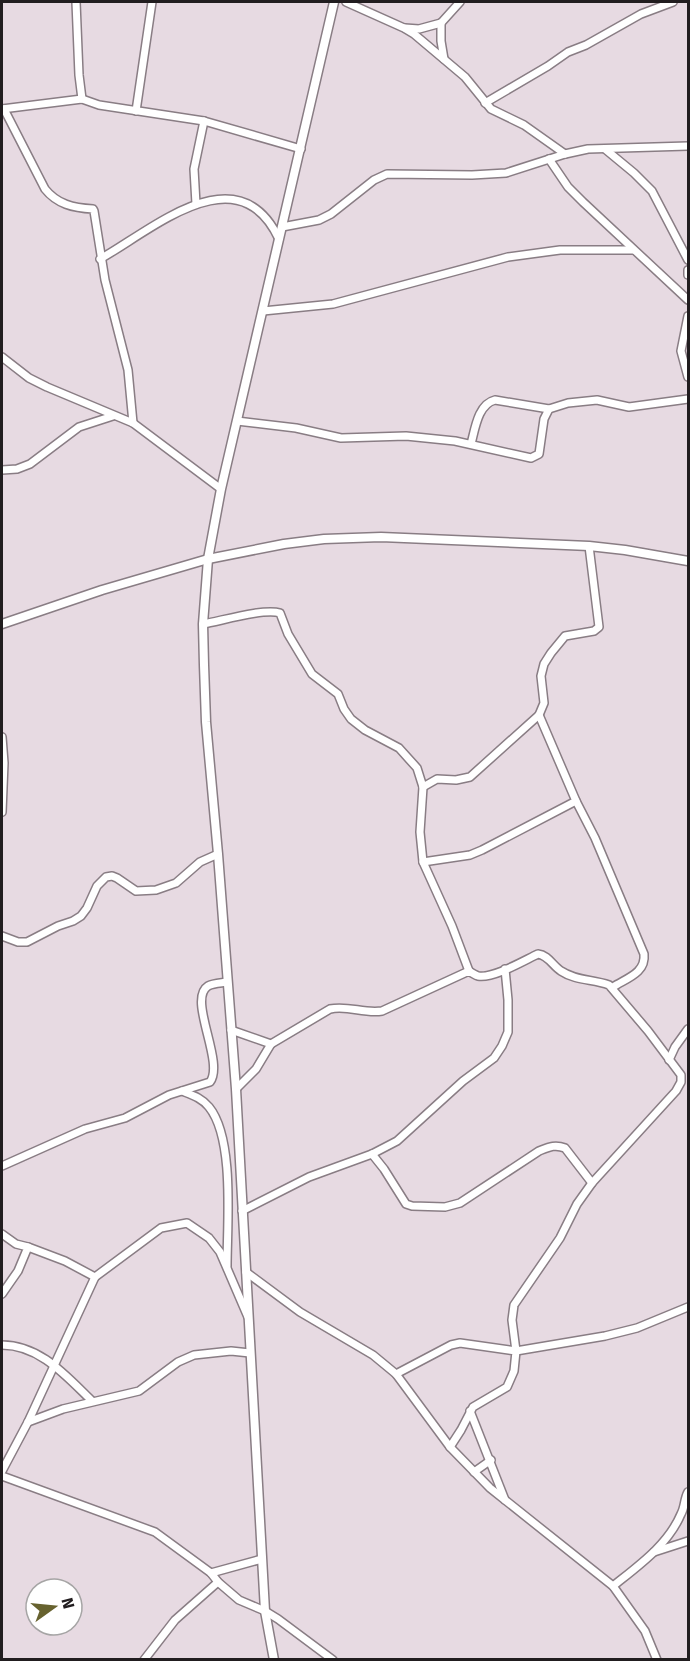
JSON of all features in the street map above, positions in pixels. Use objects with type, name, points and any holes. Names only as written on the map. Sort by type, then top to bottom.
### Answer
[{"type":"street","points":[[76,2],[82,99]]},
{"type":"street","points":[[136,111],[152,2]]},
{"type":"street","points":[[274,1659],[265,1611],[236,1089],[206,722],[203,624],[208,559],[221,489],[334,2]]},
{"type":"street","points":[[346,2],[404,27],[473,85],[484,103],[499,114],[524,125],[565,154]]},
{"type":"street","points":[[404,27],[425,28],[441,23],[460,2]]},
{"type":"street","points":[[484,103],[549,66],[568,52],[586,45],[641,14],[673,2]]},
{"type":"street","points":[[441,23],[444,59]]},
{"type":"street","points":[[133,423],[125,355],[115,324],[100,259],[94,210],[59,202],[51,197],[3,109],[82,99],[99,105],[204,121],[301,149]]},
{"type":"street","points":[[196,204],[194,169],[204,121]]},
{"type":"street","points":[[282,227],[319,220],[331,214],[374,180],[387,174],[506,173],[565,154],[593,148],[688,146]]},
{"type":"street","points":[[605,149],[652,191],[688,260]]},
{"type":"street","points":[[549,159],[568,187],[688,300]]},
{"type":"street","points":[[100,259],[122,247],[161,219],[196,204],[225,199],[242,201],[262,215],[270,223],[279,239]]},
{"type":"street","points":[[262,311],[333,304],[508,257],[560,250],[633,250]]},
{"type":"street","points":[[688,316],[681,351],[688,377]]},
{"type":"street","points":[[2,357],[29,378],[133,423],[221,489]]},
{"type":"street","points":[[471,444],[485,404],[495,399],[549,409],[568,403],[597,400],[629,407],[688,399]]},
{"type":"street","points":[[237,421],[296,428],[341,438],[406,436],[471,444],[531,458],[538,454],[544,419],[549,409]]},
{"type":"street","points":[[2,470],[16,469],[30,464],[79,427],[113,416]]},
{"type":"street","points":[[2,624],[102,590],[208,559],[284,544],[354,537],[589,546],[688,561]]},
{"type":"street","points":[[423,787],[437,779],[456,780],[470,777],[539,715],[544,703],[541,676],[544,664],[551,653],[565,636],[594,632],[599,627],[589,546]]},
{"type":"street","points":[[203,624],[252,614],[275,612],[280,614],[288,634],[312,674],[338,694],[344,709],[351,718],[365,730],[399,748],[412,760],[422,777],[420,832],[423,862],[452,926],[469,971],[479,976],[505,969],[542,954],[562,972],[582,980],[605,983],[613,987],[681,1075],[678,1087],[592,1183],[560,1238],[514,1305],[512,1320],[516,1351],[514,1371],[507,1387],[477,1404],[470,1411],[450,1447]]},
{"type":"street","points":[[539,715],[644,954],[645,961],[642,969],[613,987]]},
{"type":"street","points":[[2,736],[4,763],[2,812]]},
{"type":"street","points":[[423,862],[470,855],[576,801]]},
{"type":"street","points":[[2,936],[18,942],[27,942],[73,921],[87,908],[97,885],[106,877],[117,878],[136,891],[156,890],[176,883],[200,862],[218,854]]},
{"type":"street","points":[[242,1211],[309,1177],[372,1154],[397,1141],[463,1081],[494,1058],[508,1032],[505,969]]},
{"type":"street","points":[[236,1089],[256,1069],[272,1044],[330,1009],[340,1007],[372,1012],[382,1011],[469,971]]},
{"type":"street","points":[[2,1166],[84,1129],[125,1118],[169,1095],[208,1084],[214,1078],[210,1045],[204,1026],[203,992],[205,987],[211,984],[227,982]]},
{"type":"street","points":[[669,1060],[688,1029]]},
{"type":"street","points":[[231,1030],[272,1044]]},
{"type":"street","points":[[182,1090],[201,1099],[209,1107],[216,1116],[222,1134],[229,1206],[228,1269]]},
{"type":"street","points":[[372,1154],[401,1198],[412,1206],[445,1207],[460,1203],[550,1146],[565,1148],[592,1183]]},
{"type":"street","points":[[2,1471],[28,1422],[95,1277],[160,1228],[187,1223],[209,1238],[220,1252],[249,1320]]},
{"type":"street","points":[[2,1234],[16,1244],[65,1261],[95,1277]]},
{"type":"street","points":[[2,1294],[18,1271],[28,1247]]},
{"type":"street","points":[[246,1272],[300,1312],[373,1355],[396,1374],[450,1447],[474,1472],[505,1500],[613,1586],[645,1631],[657,1659]]},
{"type":"street","points":[[396,1374],[451,1345],[460,1343],[516,1351],[579,1342],[637,1328],[688,1307]]},
{"type":"street","points":[[2,1346],[24,1348],[53,1365],[92,1401]]},
{"type":"street","points":[[28,1422],[63,1409],[139,1391],[178,1362],[194,1355],[231,1351],[250,1353]]},
{"type":"street","points":[[470,1411],[505,1500]]},
{"type":"street","points":[[474,1472],[491,1460]]},
{"type":"street","points":[[2,1476],[155,1532],[211,1573],[239,1600],[265,1611],[333,1659]]},
{"type":"street","points":[[613,1586],[669,1536],[682,1513],[688,1492]]},
{"type":"street","points":[[652,1552],[688,1541]]},
{"type":"street","points":[[211,1573],[262,1559]]},
{"type":"street","points":[[144,1659],[175,1620],[218,1582]]}]
